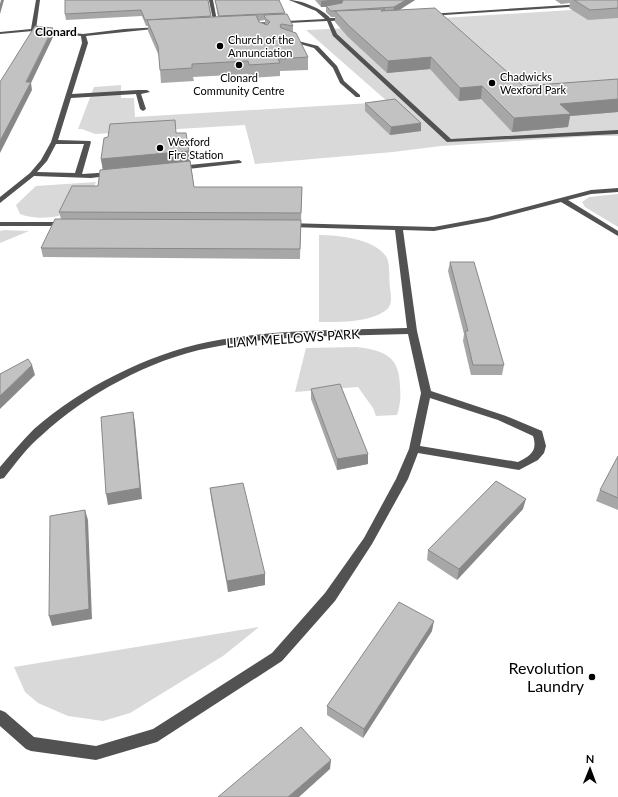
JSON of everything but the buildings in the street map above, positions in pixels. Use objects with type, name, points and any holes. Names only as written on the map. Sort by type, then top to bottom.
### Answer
[{"type":"street","points":[[32,30],[38,0]]},
{"type":"street","points":[[211,0],[216,25]]},
{"type":"street","points":[[291,0],[320,10],[330,20],[335,35],[449,141],[618,132]]},
{"type":"street","points":[[424,16],[588,5]]},
{"type":"street","points":[[320,10],[326,9]]},
{"type":"street","points":[[245,24],[353,19]]},
{"type":"street","points":[[260,23],[262,31]]},
{"type":"street","points":[[209,26],[224,25]]},
{"type":"street","points":[[0,34],[32,30],[83,34],[166,28]]},
{"type":"street","points":[[0,201],[3,196],[32,174],[44,161],[54,142],[85,43],[83,34]]},
{"type":"street","points":[[284,38],[316,47],[335,67],[342,82],[358,96]]},
{"type":"street","points":[[138,92],[143,108]]},
{"type":"street","points":[[69,96],[147,92]]},
{"type":"street","points":[[54,142],[88,142],[78,175]]},
{"type":"street","points":[[169,169],[240,162]]},
{"type":"street","points":[[32,174],[91,176],[119,173]]},
{"type":"street","points":[[279,225],[434,229],[488,219],[591,192],[618,190]]},
{"type":"street","points":[[561,199],[618,234]]},
{"type":"street","points":[[0,224],[77,224]]},
{"type":"street","points":[[0,716],[31,744],[96,752],[157,735],[277,657],[330,597],[368,541],[402,479],[414,449],[426,393],[412,331],[399,229]]},
{"type":"street","name":"LIAM MELLOWS PARK","points":[[0,475],[20,450],[45,426],[99,390],[154,361],[232,341],[315,334],[412,331]]},
{"type":"street","points":[[414,449],[518,466],[531,460],[540,452],[541,443],[538,434],[502,418],[426,393]]},
{"type":"shaded area","name":"Chadwicks Wexford Park","points":[[618,7],[618,136],[594,136],[441,146],[393,152],[255,164],[245,125],[95,134],[78,129],[94,87],[121,85],[121,98],[134,98],[135,117],[388,102],[306,30],[348,28],[363,23]]},
{"type":"shaded area","points":[[96,182],[92,191],[71,192],[59,216],[39,218],[25,216],[20,214],[16,205],[36,186]]},
{"type":"shaded area","points":[[618,194],[618,227],[585,207],[582,202],[589,197]]},
{"type":"shaded area","points":[[0,231],[29,231],[0,243]]},
{"type":"shaded area","points":[[319,235],[356,239],[375,246],[382,252],[387,258],[389,268],[391,301],[388,309],[378,315],[362,320],[319,322]]},
{"type":"shaded area","points":[[357,347],[383,353],[394,362],[399,377],[400,392],[400,402],[397,415],[376,416],[373,408],[358,387],[295,392],[306,348]]},
{"type":"shaded area","points":[[259,627],[223,656],[130,713],[103,721],[68,716],[38,703],[25,692],[14,667]]},
{"type":"place","name":"Church of the Annunciation","points":[[220,46]]},
{"type":"place","name":"Clonard Community Centre","points":[[239,65]]},
{"type":"place","name":"Chadwicks Wexford Park","points":[[492,83]]},
{"type":"place","name":"Wexford Fire Station","points":[[160,148]]},
{"type":"place","name":"Revolution Laundry","points":[[592,677]]},
{"type":"district","name":"Clonard","points":[[56,32]]}]
